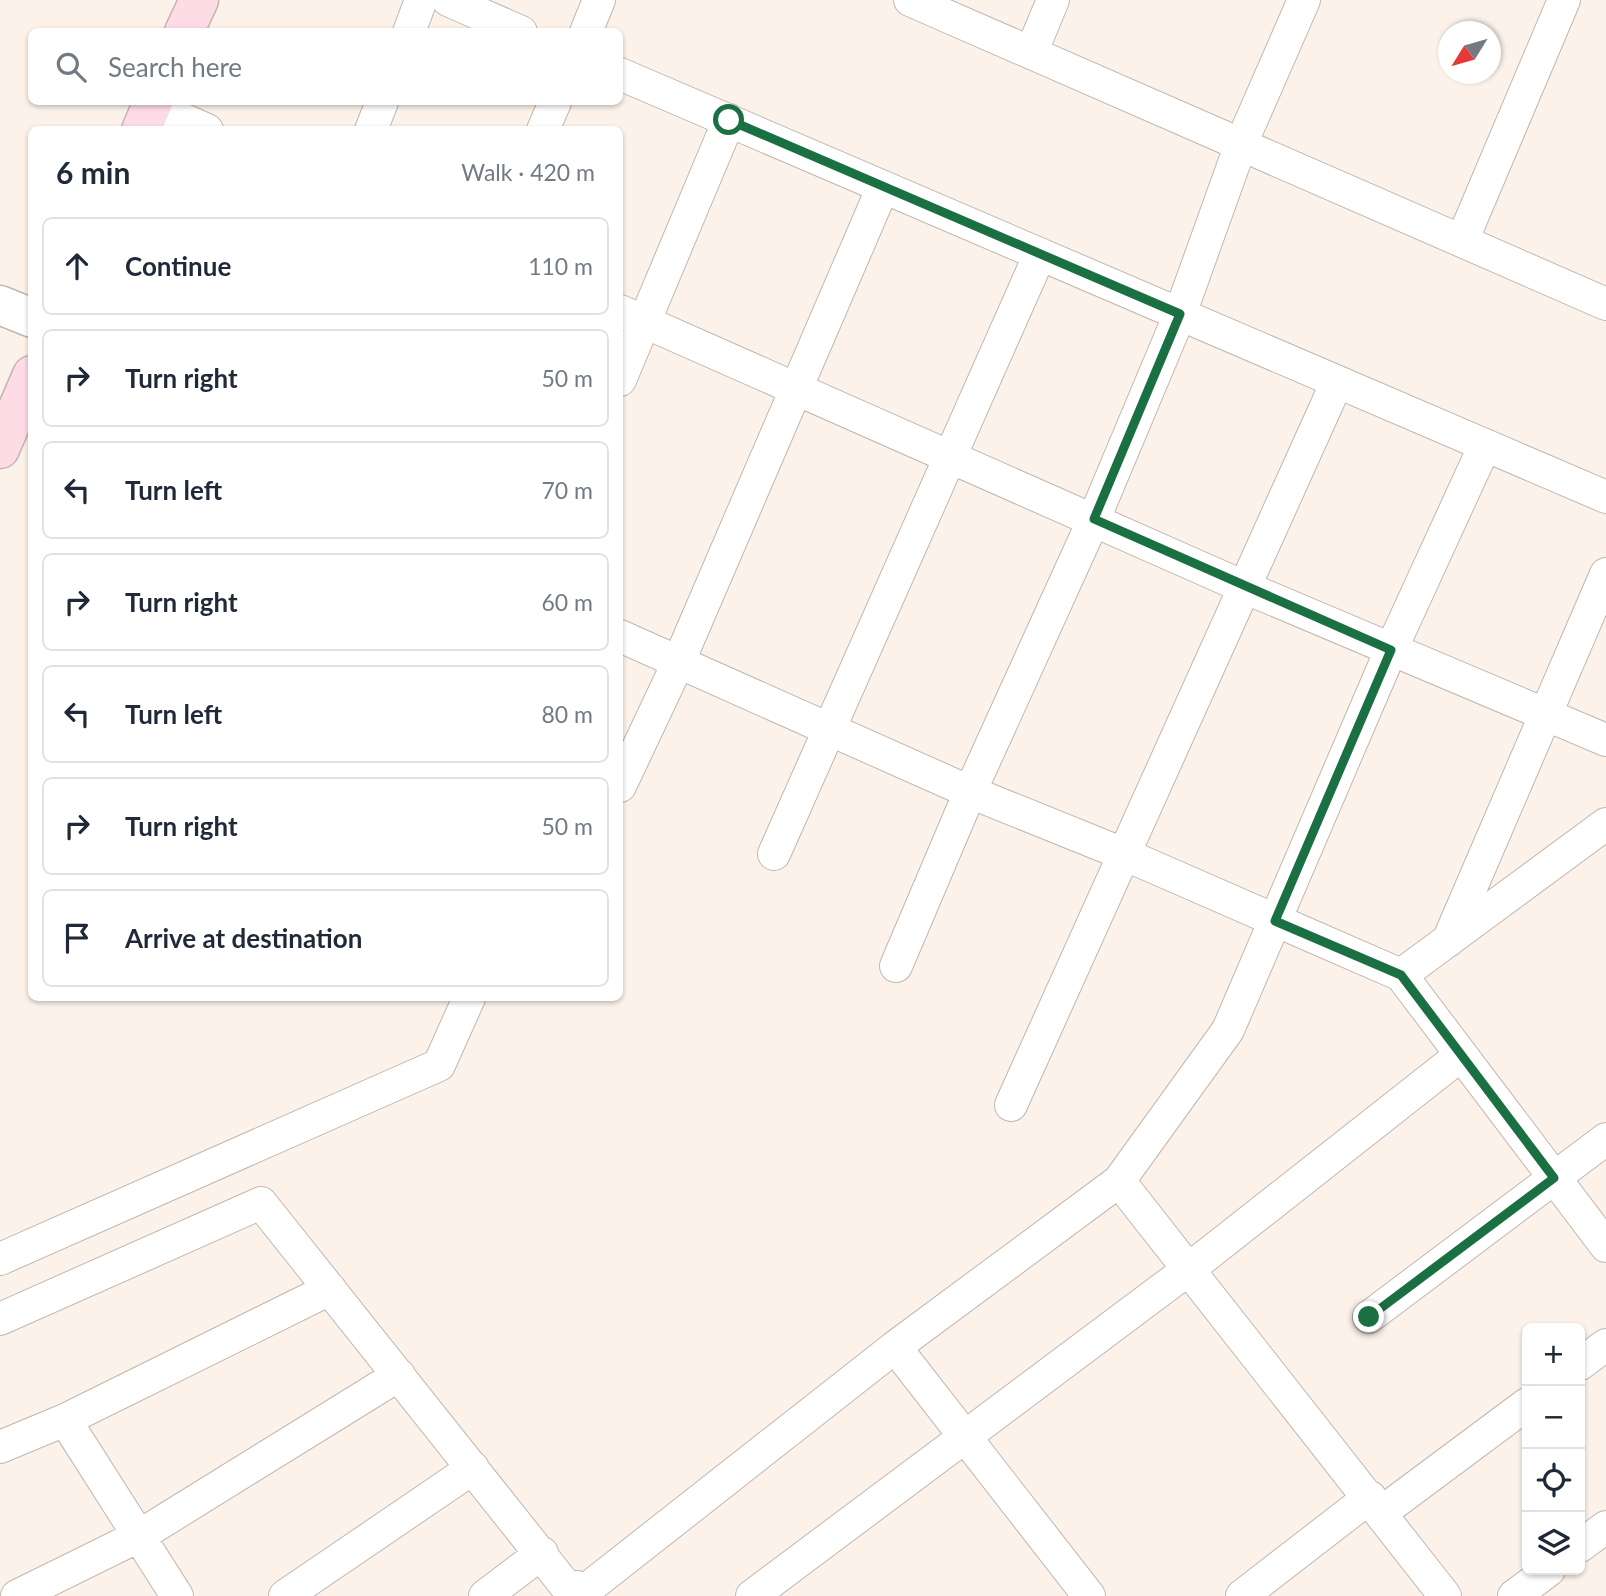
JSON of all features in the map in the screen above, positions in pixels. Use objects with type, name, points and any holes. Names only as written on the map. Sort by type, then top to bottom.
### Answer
[{"type":"main road","points":[[186,28],[199,0]]},
{"type":"main road","points":[[0,449],[28,386]]},
{"type":"street","points":[[410,28],[421,0]]},
{"type":"street","points":[[448,0],[512,28]]},
{"type":"street","points":[[588,28],[599,0]]},
{"type":"street","points":[[910,0],[1606,304]]},
{"type":"street","points":[[1031,53],[1054,0]]},
{"type":"street","points":[[896,966],[970,792],[1094,519],[1180,314],[1241,144],[1304,0]]},
{"type":"street","points":[[1462,241],[1564,0]]},
{"type":"street","points":[[623,75],[1606,497]]},
{"type":"street","points":[[373,126],[381,105]]},
{"type":"street","points":[[545,126],[554,105]]},
{"type":"street","points":[[148,112],[194,126]]},
{"type":"street","points":[[623,364],[632,316],[729,120]]},
{"type":"street","points":[[623,780],[678,662],[883,187]]},
{"type":"street","points":[[774,854],[1041,254]]},
{"type":"street","points":[[0,305],[28,316]]},
{"type":"street","points":[[632,316],[1244,587],[1606,740]]},
{"type":"street","points":[[1011,1105],[1337,382]]},
{"type":"street","points":[[0,1319],[261,1203],[565,1585],[587,1589],[895,1347],[1119,1181],[1228,1030],[1391,650],[1485,445]]},
{"type":"street","points":[[1448,941],[1606,574]]},
{"type":"street","points":[[623,637],[970,792],[1126,855],[1401,975],[1606,1246]]},
{"type":"street","points":[[1401,975],[1606,824]]},
{"type":"street","points":[[0,1259],[439,1065],[468,1001]]},
{"type":"street","points":[[752,1596],[1188,1269],[1461,1055]]},
{"type":"street","points":[[1369,1317],[1606,1139]]},
{"type":"street","points":[[1119,1181],[1445,1596]]},
{"type":"street","points":[[0,1447],[65,1420],[330,1289]]},
{"type":"street","points":[[1585,1360],[1606,1345]]},
{"type":"street","points":[[895,1347],[1089,1596]]},
{"type":"street","points":[[18,1596],[139,1536],[399,1375]]},
{"type":"street","points":[[1242,1596],[1522,1407]]},
{"type":"street","points":[[65,1420],[177,1596]]},
{"type":"street","points":[[285,1596],[473,1468]]},
{"type":"street","points":[[1585,1542],[1606,1527]]},
{"type":"street","points":[[485,1596],[542,1553]]},
{"type":"street","points":[[1514,1596],[1542,1575]]},
{"type":"route","points":[[729,120],[1180,314],[1094,519],[1391,650],[1275,921],[1401,975],[1554,1178],[1369,1317]]}]
